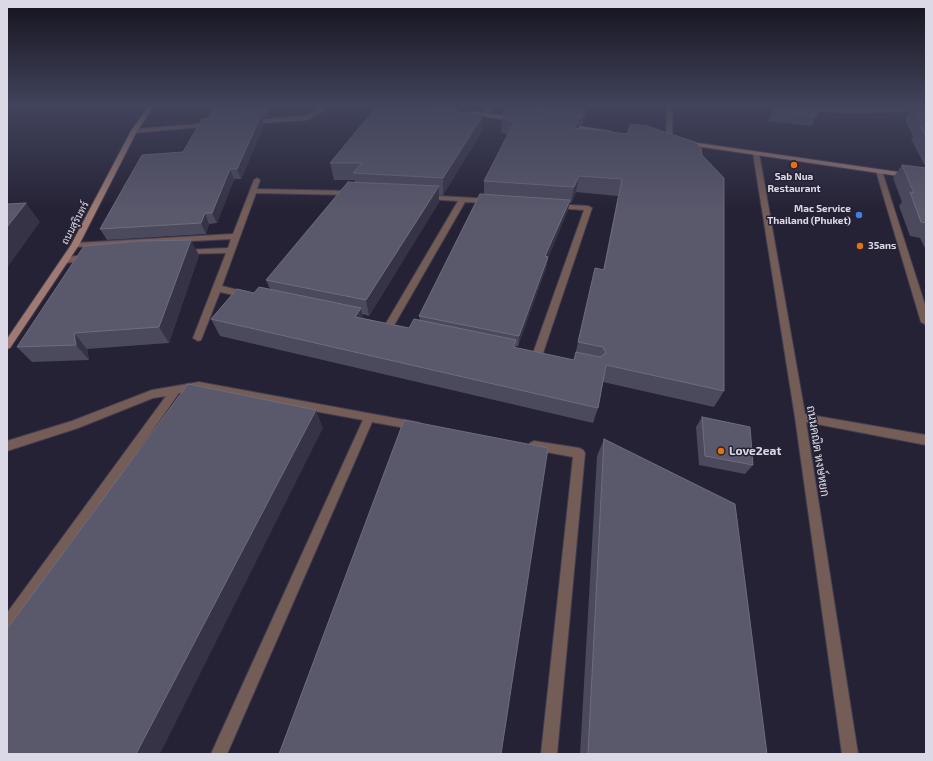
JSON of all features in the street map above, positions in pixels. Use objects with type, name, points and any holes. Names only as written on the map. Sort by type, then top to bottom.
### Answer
[{"type":"street","name":"ถนนสุรินทร์","points":[[7,346],[75,245],[129,141]]},
{"type":"street","points":[[666,141],[926,178]]},
{"type":"street","name":"ถนนคณิต หงษ์หยก","points":[[756,153],[800,417],[850,754]]},
{"type":"street","points":[[879,171],[926,322]]},
{"type":"street","points":[[198,338],[257,180]]},
{"type":"street","points":[[253,191],[342,196],[364,193]]},
{"type":"street","points":[[416,196],[494,201]]},
{"type":"street","points":[[390,325],[463,199]]},
{"type":"street","points":[[537,356],[588,208],[549,205]]},
{"type":"street","points":[[75,245],[236,236]]},
{"type":"street","points":[[178,252],[230,250]]},
{"type":"street","points":[[65,260],[96,258]]},
{"type":"street","points":[[216,288],[255,296]]},
{"type":"street","points":[[7,446],[74,425],[152,394],[199,386],[369,418],[431,428]]},
{"type":"street","points":[[7,625],[175,390]]},
{"type":"street","points":[[800,417],[926,440]]},
{"type":"street","points":[[219,754],[369,418]]},
{"type":"street","points":[[524,444],[579,453],[549,754]]},
{"type":"building","points":[[190,141],[250,141],[237,169],[230,169],[212,213],[205,213],[201,223],[100,229],[142,155],[183,152]]},
{"type":"building","points":[[349,141],[467,141],[443,178],[353,173],[362,163],[330,163]]},
{"type":"building","points":[[505,141],[691,141],[695,142],[701,148],[702,155],[724,178],[724,391],[606,365],[598,408],[211,319],[237,289],[254,293],[259,287],[361,308],[355,317],[409,328],[414,319],[516,340],[513,347],[574,360],[576,352],[600,357],[606,353],[603,347],[578,342],[595,268],[604,270],[622,179],[579,176],[574,187],[484,181]]},
{"type":"building","points":[[902,165],[926,168],[926,223],[921,222],[910,192],[914,193]]},
{"type":"building","points":[[348,182],[439,186],[366,300],[266,280]]},
{"type":"building","points":[[480,194],[570,200],[545,256],[548,257],[519,336],[419,316]]},
{"type":"building","points":[[26,203],[7,227],[7,204]]},
{"type":"building","points":[[191,240],[159,327],[74,333],[76,345],[17,347],[84,246],[140,241]]},
{"type":"building","points":[[188,384],[316,410],[136,754],[7,754],[7,629]]},
{"type":"building","points":[[702,417],[750,427],[753,465],[705,456]]},
{"type":"building","points":[[404,420],[548,448],[501,754],[279,754]]},
{"type":"building","points":[[604,439],[735,504],[767,754],[588,754]]},
{"type":"place","name":"Sab Nua Restaurant","points":[[794,165]]},
{"type":"place","name":"Mac Service Thailand (Phuket)","points":[[859,215]]},
{"type":"place","name":"35ans","points":[[860,246]]},
{"type":"place","name":"Love2eat","points":[[721,451]]}]
